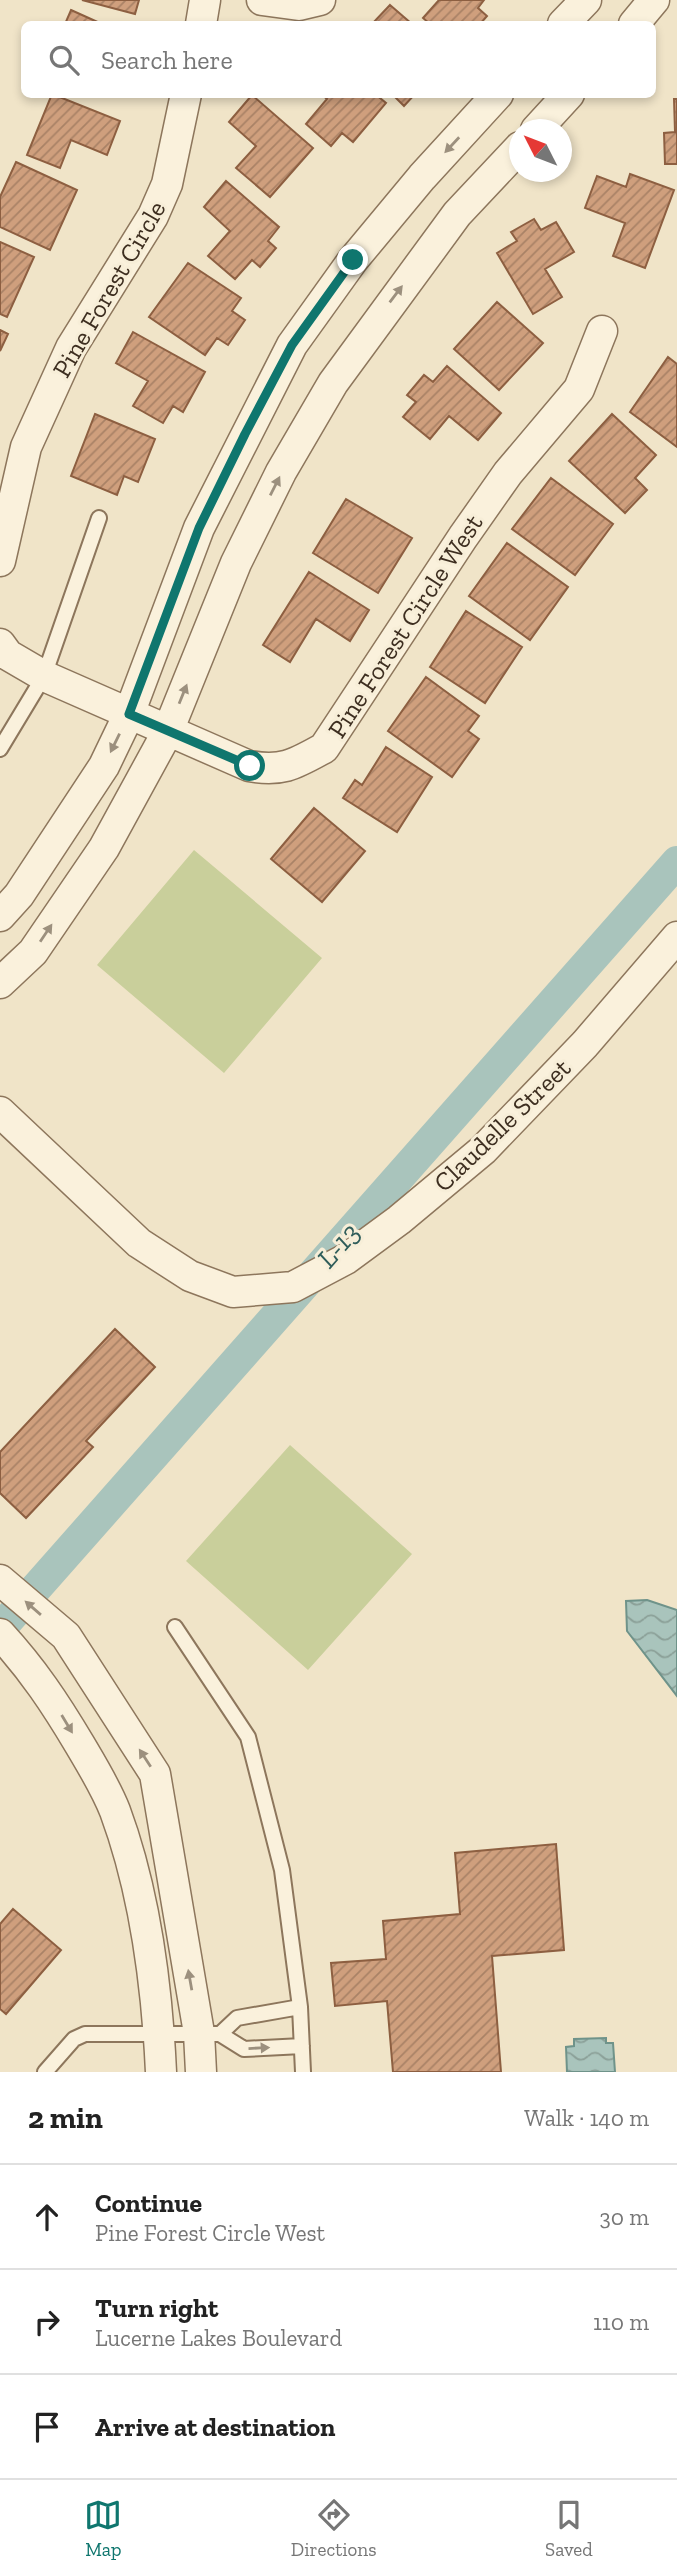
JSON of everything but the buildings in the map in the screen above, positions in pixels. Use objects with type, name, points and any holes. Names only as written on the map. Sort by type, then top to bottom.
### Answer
[{"type":"street","points":[[202,21],[205,0]]},
{"type":"street","points":[[262,0],[299,5],[320,0]]},
{"type":"street","points":[[566,21],[586,0]]},
{"type":"street","points":[[636,21],[654,0]]},
{"type":"street","name":"Pine Forest Circle","points":[[0,561],[26,447],[71,348],[153,216],[167,184],[185,98]]},
{"type":"street","points":[[0,916],[19,895],[104,766],[129,714],[199,528],[292,345],[353,260],[422,177],[494,98]]},
{"type":"street","points":[[546,119],[565,98]]},
{"type":"street","points":[[0,983],[33,952],[104,848],[168,731],[236,563],[281,472],[333,383],[389,303],[457,214],[509,159]]},
{"type":"street","name":"Pine Forest Circle West","points":[[129,714],[250,766],[270,770],[292,765],[324,748],[508,473],[579,389],[602,331]]},
{"type":"street","points":[[0,644],[8,655],[44,676],[129,714]]},
{"type":"street","name":"Claudelle Street","points":[[0,1112],[139,1243],[190,1276],[233,1292],[293,1287],[345,1259],[399,1220],[483,1150],[675,945]]},
{"type":"street","points":[[0,1580],[66,1636],[156,1774],[209,2034],[201,2072]]},
{"type":"street","points":[[0,1633],[30,1667],[102,1782],[115,1812],[143,1912],[159,2032],[161,2072]]},
{"type":"lane","points":[[0,749],[44,676],[99,518]]},
{"type":"lane","points":[[175,1627],[248,1737],[282,1870],[300,2007],[303,2072]]},
{"type":"lane","points":[[209,2034],[237,2018],[300,2007]]},
{"type":"lane","points":[[45,2072],[74,2039],[85,2034],[209,2034],[244,2049],[302,2046]]},
{"type":"green space","points":[[194,850],[322,958],[224,1073],[97,965]]},
{"type":"green space","points":[[290,1445],[412,1554],[308,1670],[186,1561]]},
{"type":"water","points":[[647,1600],[677,1610],[677,1696],[627,1631],[626,1601]]},
{"type":"water","points":[[606,2038],[606,2043],[613,2043],[615,2072],[567,2072],[566,2047],[574,2046],[574,2039]]},
{"type":"waterway","name":"L-13","points":[[0,1629],[677,862]]},
{"type":"route","points":[[250,766],[129,714],[199,528],[245,434],[292,345],[353,260]]}]
